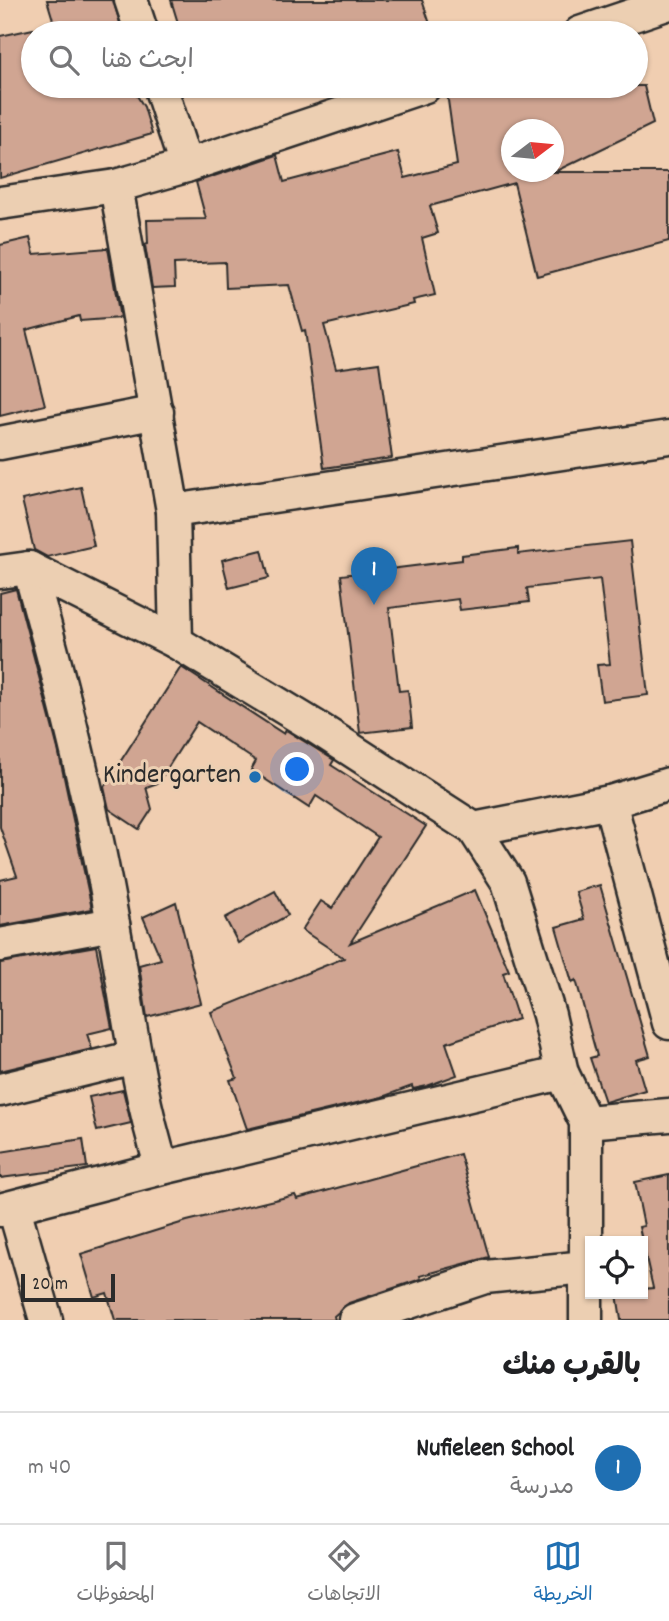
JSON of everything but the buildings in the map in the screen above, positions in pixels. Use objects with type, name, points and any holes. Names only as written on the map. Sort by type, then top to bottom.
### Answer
[{"type":"street","points":[[131,0],[138,21]]},
{"type":"street","points":[[616,21],[669,3]]},
{"type":"street","points":[[164,98],[186,166]]},
{"type":"street","points":[[0,203],[116,186],[186,166],[389,98]]},
{"type":"street","points":[[116,186],[173,511],[176,642]]},
{"type":"street","points":[[0,443],[157,412]]},
{"type":"street","points":[[173,511],[669,437]]},
{"type":"street","points":[[15,570],[176,642],[316,727],[474,830],[508,882],[520,912],[562,1073],[586,1122],[586,1236]]},
{"type":"street","points":[[15,570],[55,661],[113,924],[135,1057],[162,1168]]},
{"type":"street","points":[[474,830],[610,802],[669,784]]},
{"type":"street","points":[[610,802],[669,1023]]},
{"type":"street","points":[[0,945],[113,924]]},
{"type":"street","points":[[0,1090],[135,1057]]},
{"type":"street","points":[[46,1320],[7,1209],[162,1168],[562,1073]]},
{"type":"street","points":[[586,1122],[669,1115]]},
{"type":"street","points":[[355,1320],[485,1278],[585,1267]]},
{"type":"street","points":[[586,1299],[586,1320]]},
{"type":"place","name":"Nufieleen School","points":[[374,605]]},
{"type":"place","name":"Kindergarten","points":[[255,777]]}]
